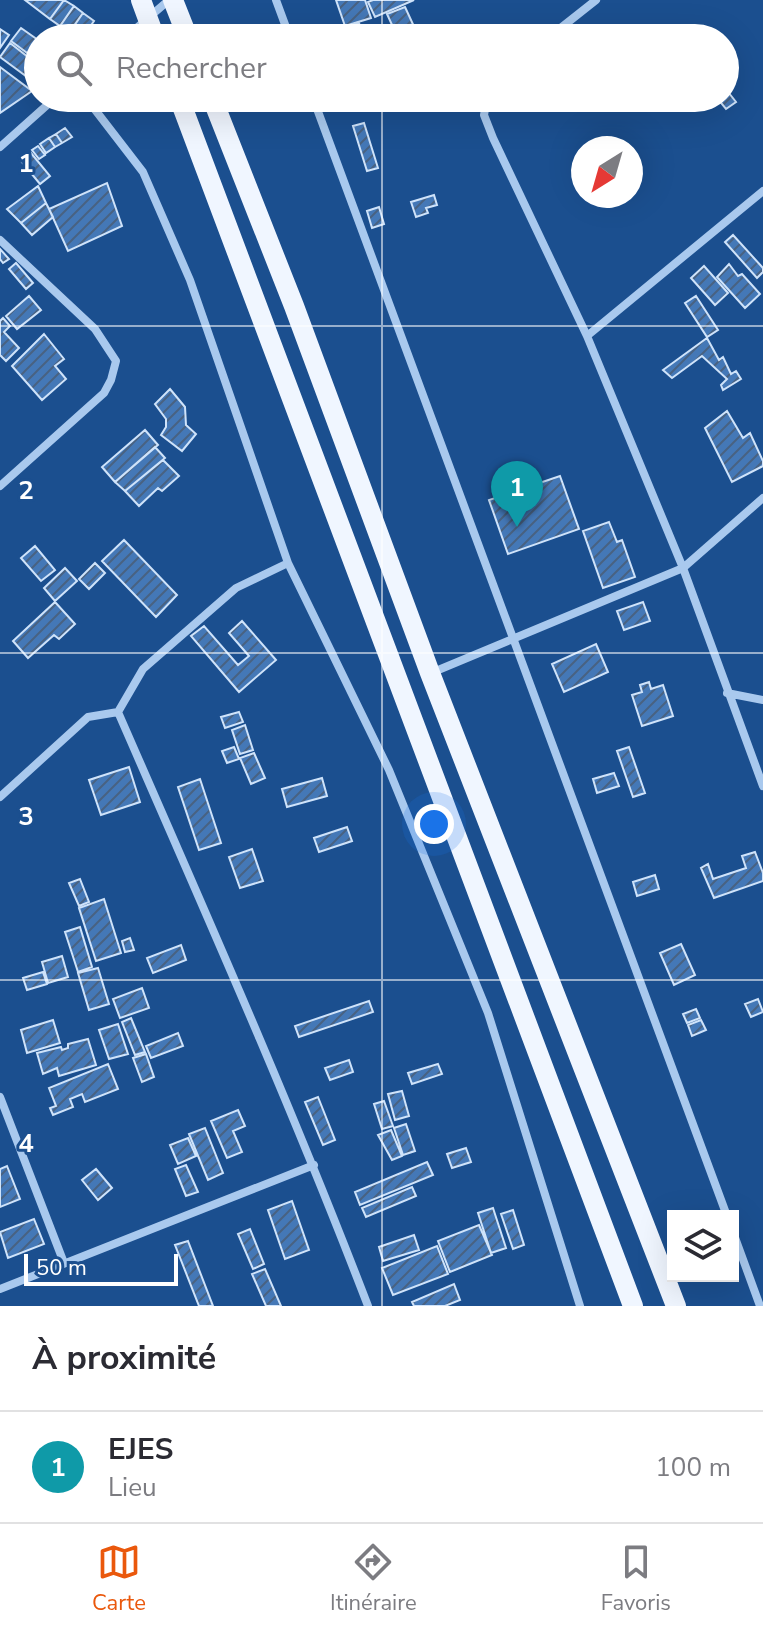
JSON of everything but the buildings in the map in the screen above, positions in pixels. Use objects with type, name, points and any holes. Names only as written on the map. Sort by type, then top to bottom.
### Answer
[{"type":"main road","points":[[171,0],[182,24]]},
{"type":"main road","points":[[184,112],[633,1306]]},
{"type":"main road","points":[[218,112],[294,306],[430,673],[676,1306]]},
{"type":"street","points":[[148,19],[171,0]]},
{"type":"street","points":[[276,0],[285,24]]},
{"type":"street","points":[[566,24],[596,0]]},
{"type":"street","points":[[0,147],[39,112]]},
{"type":"street","points":[[97,112],[143,172],[155,199],[190,280],[288,563],[389,770],[488,1013],[580,1306]]},
{"type":"street","points":[[318,112],[725,1210]]},
{"type":"street","points":[[485,112],[493,138],[587,336],[683,568],[763,786]]},
{"type":"street","points":[[587,336],[763,191]]},
{"type":"street","points":[[0,240],[95,329],[116,361],[104,393],[0,486]]},
{"type":"street","points":[[430,673],[683,568],[763,498]]},
{"type":"street","points":[[118,712],[143,669],[154,659],[236,588],[288,563]]},
{"type":"street","points":[[727,693],[763,700]]},
{"type":"street","points":[[1,795],[88,717],[118,712]]},
{"type":"street","points":[[118,712],[314,1165],[368,1306]]},
{"type":"street","points":[[0,1097],[64,1263]]},
{"type":"street","points":[[0,1289],[314,1165]]},
{"type":"street","points":[[739,1248],[760,1306]]},
{"type":"place","name":"EJES","points":[[517,527]]}]
